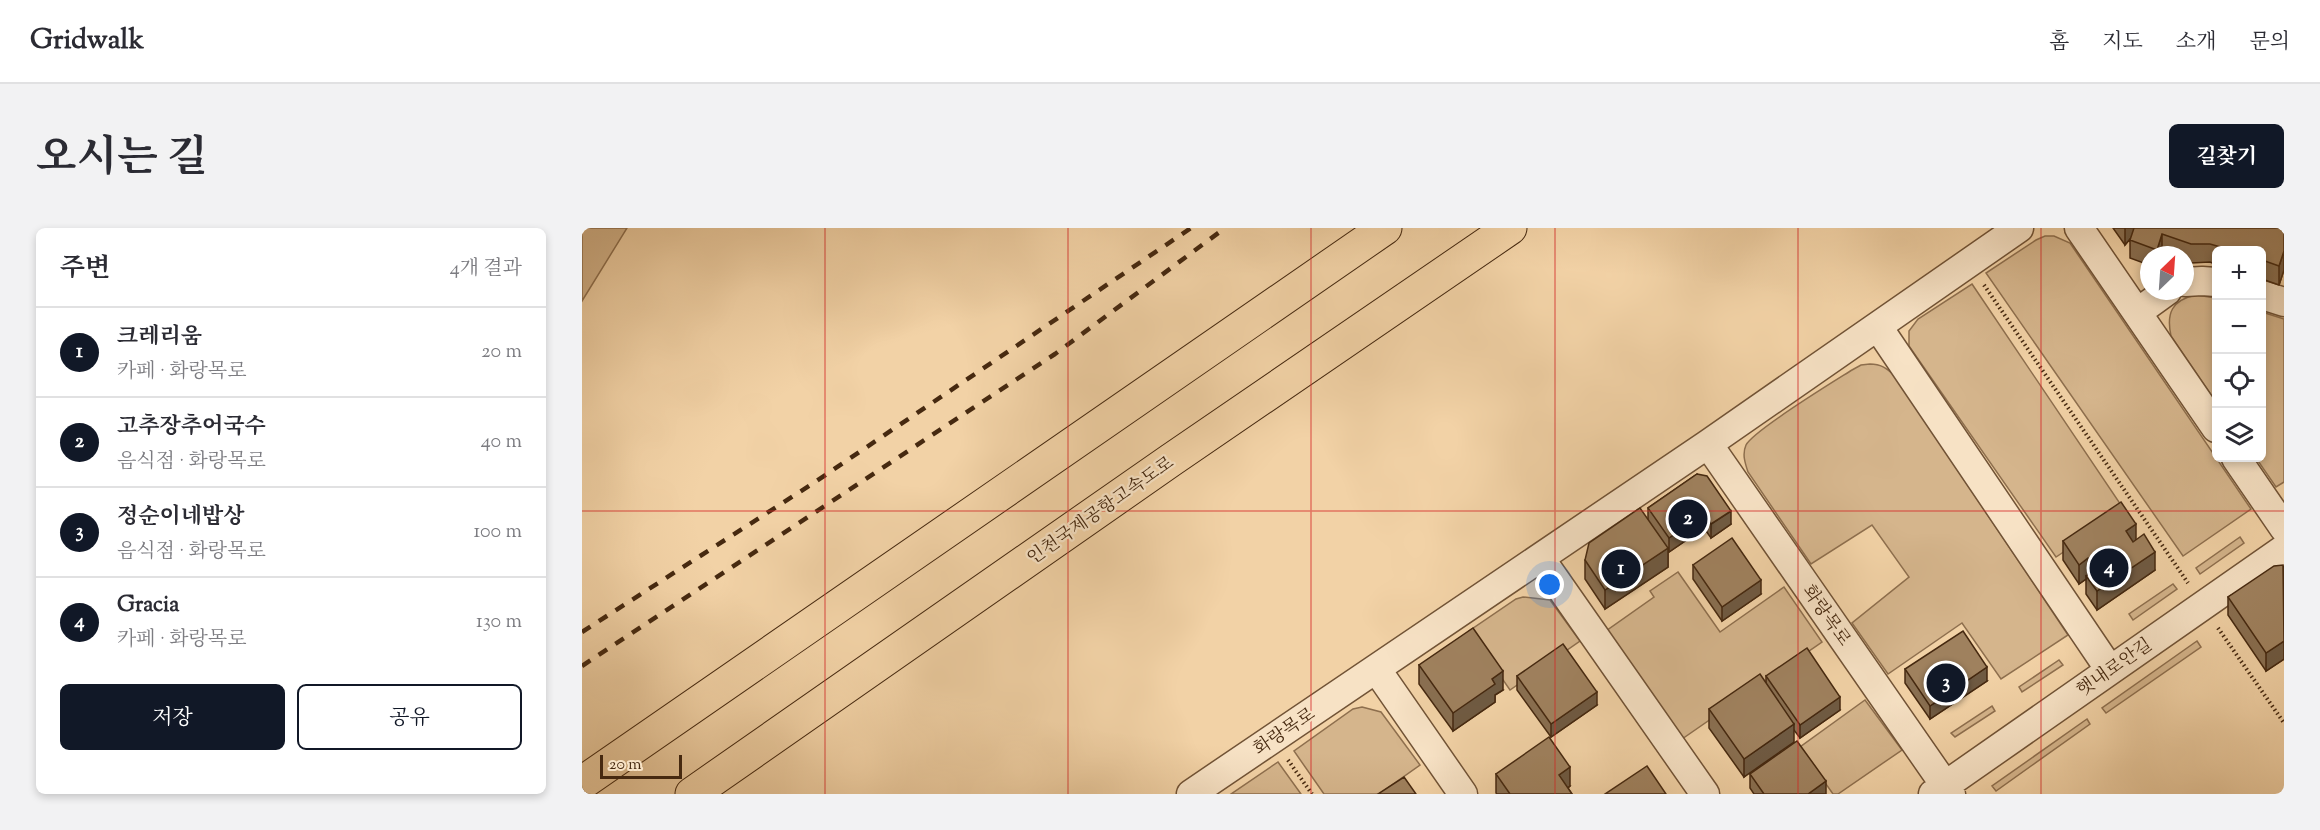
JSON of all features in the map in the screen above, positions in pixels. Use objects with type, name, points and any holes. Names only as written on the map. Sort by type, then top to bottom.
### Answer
[{"type":"highway","points":[[582,783],[1384,228]]},
{"type":"highway","name":"인천국제공항고속도로","points":[[692,794],[1510,228]]},
{"type":"street","name":"화랑목로","points":[[1191,794],[1708,444],[2019,228]]},
{"type":"street","points":[[2079,228],[2212,421]]},
{"type":"street","points":[[2194,282],[2212,282]]},
{"type":"street","points":[[2266,296],[2284,302]]},
{"type":"street","points":[[2138,312],[2155,300]]},
{"type":"street","points":[[1878,327],[2110,670]]},
{"type":"street","name":"화랑목로","points":[[1708,444],[1943,791]]},
{"type":"street","points":[[2239,462],[2284,528]]},
{"type":"street","name":"햇내로안길","points":[[1943,791],[2110,670],[2284,549]]},
{"type":"street","points":[[1540,558],[1705,794]]},
{"type":"street","points":[[1377,670],[1463,794]]},
{"type":"path","points":[[1978,275],[2179,569]]},
{"type":"path","points":[[2217,626],[2284,723]]},
{"type":"path","points":[[1283,752],[1312,794]]},
{"type":"shaded area","points":[[582,228],[627,228],[582,301]]},
{"type":"shaded area","points":[[2045,236],[2054,236],[2070,243],[2212,452],[2212,462],[2219,462],[2251,509],[2183,556],[1986,273]]},
{"type":"shaded area","points":[[1972,284],[2125,511],[2056,557],[1909,346],[1909,331],[1918,319]]},
{"type":"shaded area","points":[[2194,296],[2212,297],[2212,396],[2171,336],[2170,314],[2181,300],[2194,300]]},
{"type":"shaded area","points":[[2266,313],[2284,319],[2284,482],[2276,487],[2259,462],[2266,462]]},
{"type":"shaded area","points":[[1870,364],[1883,367],[1894,375],[2068,635],[2001,679],[1962,623],[1888,674],[1852,623],[1909,577],[1872,525],[1811,564],[1748,472],[1744,452],[1752,438],[1829,385],[1861,365]]},
{"type":"shaded area","points":[[2240,537],[2244,543],[2200,574],[2196,568]]},
{"type":"shaded area","points":[[1678,572],[1720,632],[1784,587],[1822,642],[1682,739],[1606,631],[1654,597],[1650,591]]},
{"type":"shaded area","points":[[2173,584],[2177,589],[2133,620],[2129,614]]},
{"type":"shaded area","points":[[1523,597],[1550,600],[1580,641],[1510,690],[1469,631],[1516,599]]},
{"type":"shaded area","points":[[2197,641],[2201,647],[2106,713],[2102,708]]},
{"type":"shaded area","points":[[2059,660],[2063,665],[2022,692],[2019,687]]},
{"type":"shaded area","points":[[1865,700],[1902,750],[1838,794],[1833,794],[1800,747]]},
{"type":"shaded area","points":[[1992,706],[1995,711],[1955,737],[1951,733]]},
{"type":"shaded area","points":[[1362,707],[1381,712],[1420,765],[1379,794],[1324,794],[1294,751],[1353,709]]},
{"type":"shaded area","points":[[2087,719],[2090,724],[1996,791],[1992,786]]},
{"type":"shaded area","points":[[1278,762],[1301,794],[1231,794]]},
{"type":"building","points":[[2134,228],[2284,228],[2284,251],[2279,266],[2266,261],[2266,246],[2191,244],[2162,234],[2158,246],[2146,246],[2130,240]]},
{"type":"building","points":[[1697,474],[1707,476],[1731,511],[1711,524],[1704,514],[1669,538],[1648,508]]},
{"type":"building","points":[[2121,502],[2136,524],[2126,531],[2133,542],[2144,534],[2155,552],[2097,591],[2086,576],[2096,569],[2088,558],[2079,565],[2063,541]]},
{"type":"building","points":[[1640,508],[1668,548],[1605,590],[1585,560],[1589,543]]},
{"type":"building","points":[[1732,538],[1761,580],[1722,607],[1693,565]]},
{"type":"building","points":[[2283,565],[2284,641],[2266,653],[2228,597],[2274,566]]},
{"type":"building","points":[[1473,628],[1503,671],[1492,679],[1495,684],[1453,713],[1419,665]]},
{"type":"building","points":[[1963,631],[1987,667],[1930,706],[1905,669]]},
{"type":"building","points":[[1563,644],[1597,692],[1551,724],[1517,676]]},
{"type":"building","points":[[1807,648],[1840,697],[1800,725],[1766,676]]},
{"type":"building","points":[[1760,674],[1794,724],[1744,759],[1709,709]]},
{"type":"building","points":[[1549,737],[1570,767],[1559,775],[1572,794],[1510,794],[1496,774]]},
{"type":"building","points":[[1797,741],[1826,781],[1808,794],[1764,794],[1750,774]]},
{"type":"building","points":[[1647,766],[1666,794],[1605,794]]},
{"type":"building","points":[[1404,777],[1416,794],[1378,794]]},
{"type":"railway","points":[[582,632],[812,484],[1191,228]]},
{"type":"railway","points":[[582,666],[1055,354],[1225,228]]},
{"type":"place","name":"고추장추어국수","points":[[1688,519]]},
{"type":"place","name":"Gracia","points":[[2109,568]]},
{"type":"place","name":"크레리움","points":[[1621,569]]},
{"type":"place","name":"정순이네밥상","points":[[1946,683]]}]
